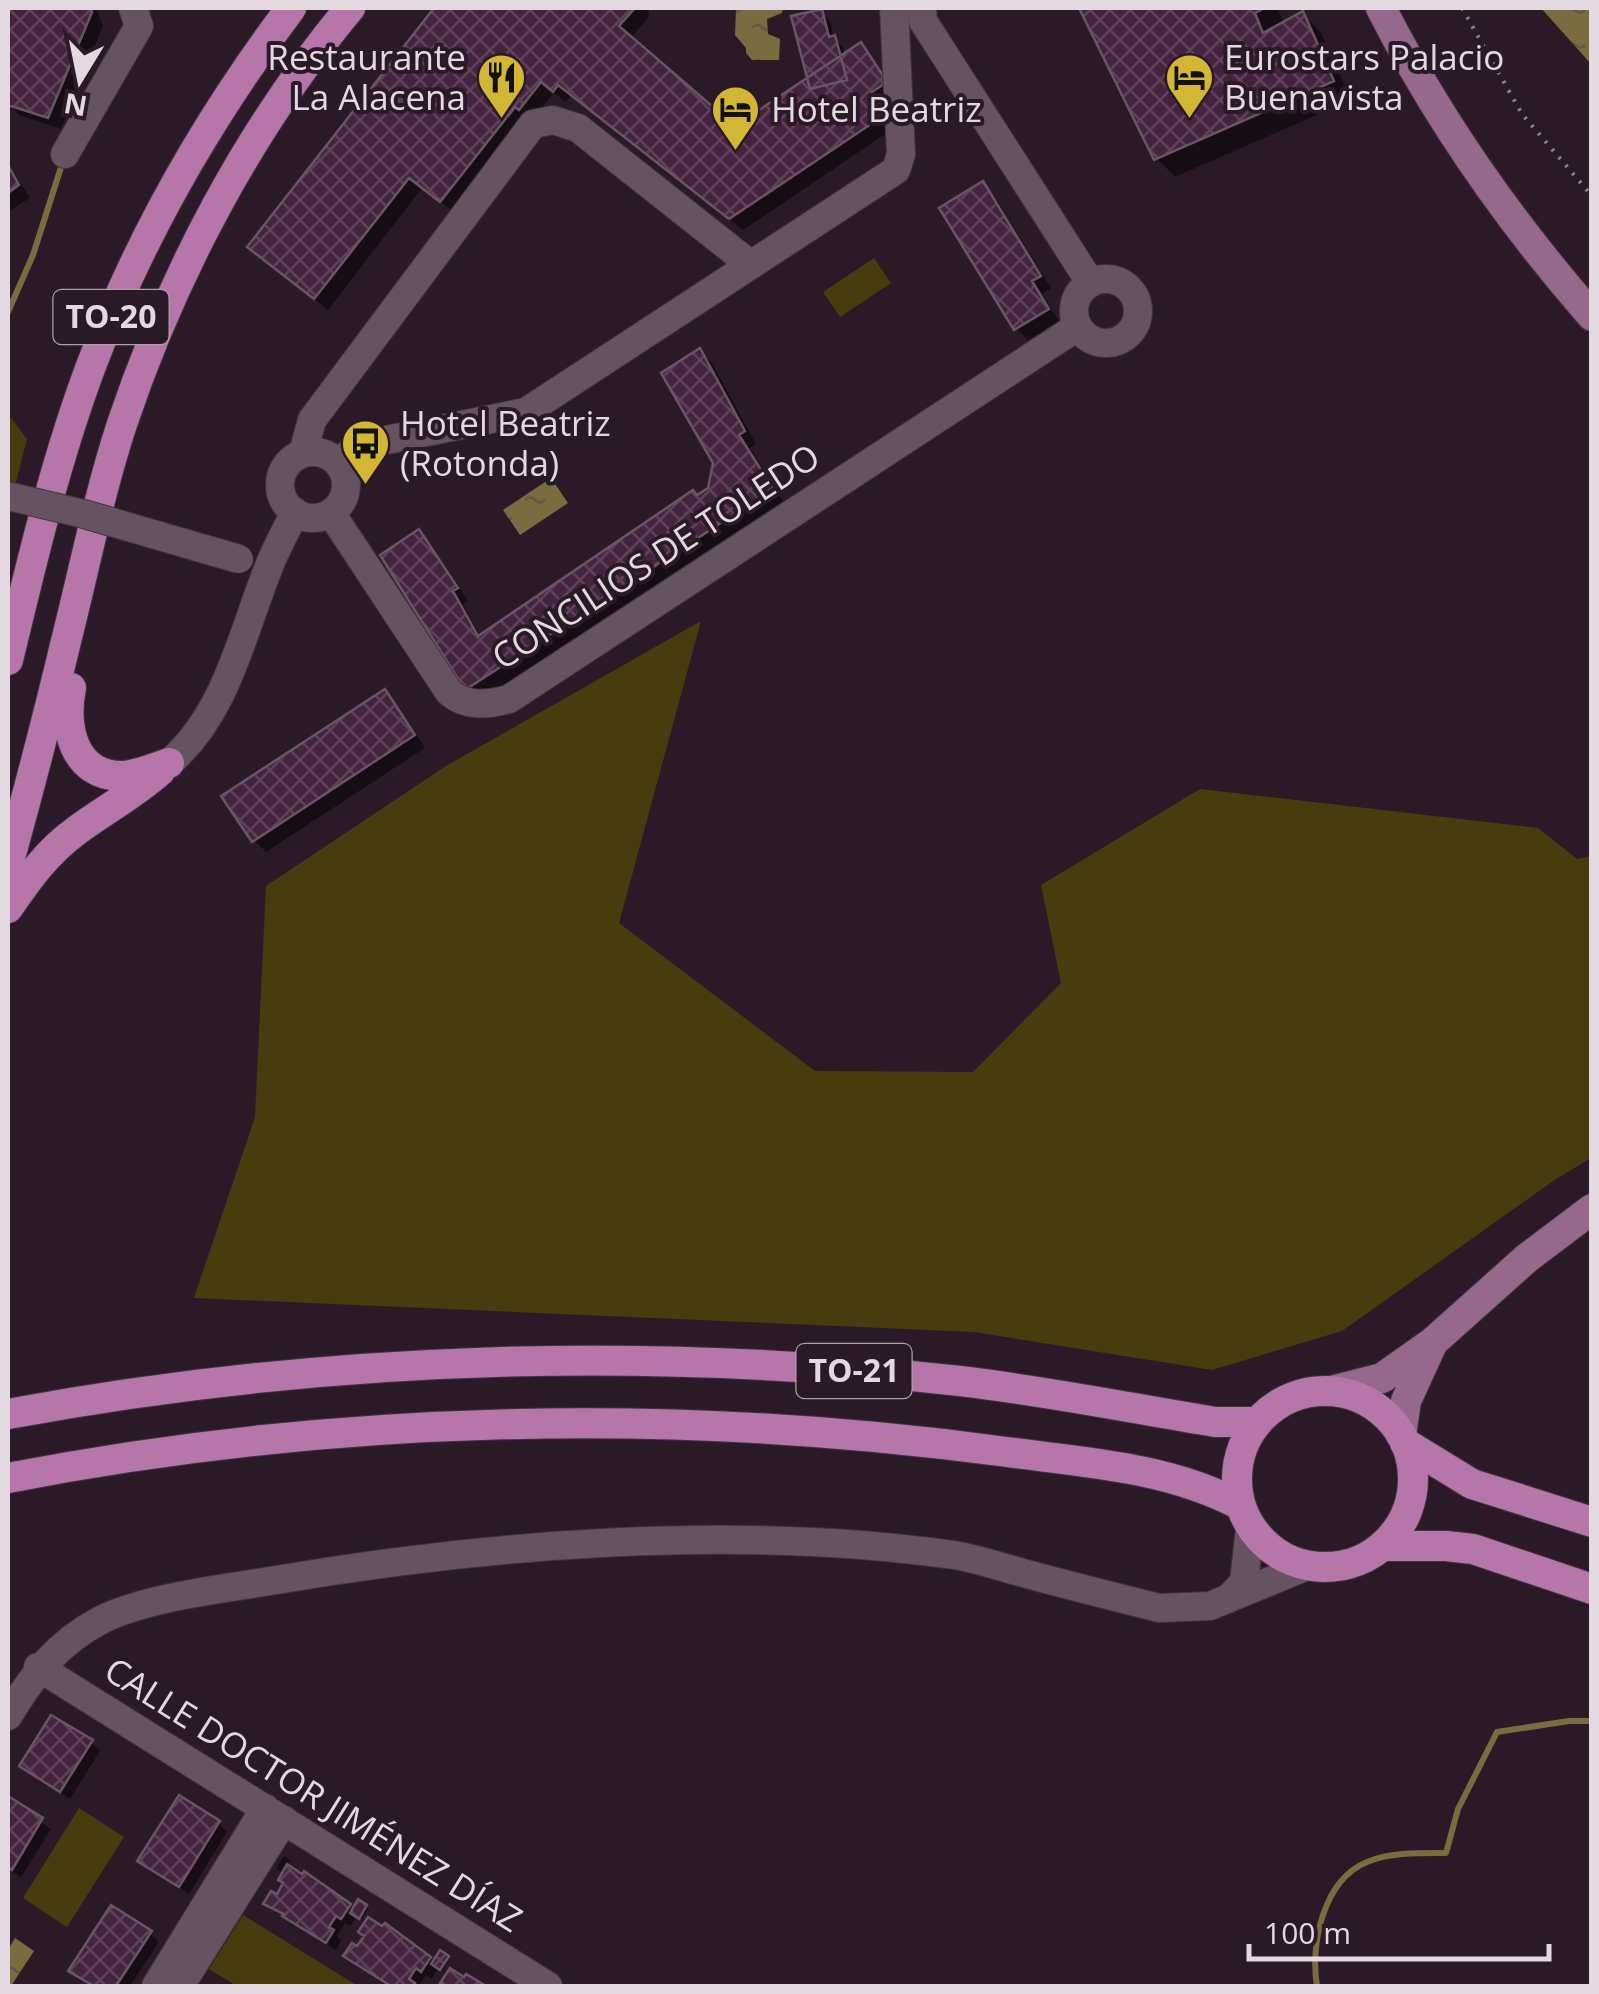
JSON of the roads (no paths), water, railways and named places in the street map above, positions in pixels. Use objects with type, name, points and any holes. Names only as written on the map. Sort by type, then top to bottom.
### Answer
[{"type":"highway","name":"TO-20","points":[[8,660],[57,468],[119,298],[182,171],[223,104],[291,8]]},
{"type":"highway","name":"TO-20","points":[[8,864],[122,424],[148,353],[186,267],[254,141],[350,8]]},
{"type":"highway","points":[[86,556],[85,620],[67,726],[73,746],[98,770],[112,775],[126,776],[168,764]]},
{"type":"highway","points":[[8,908],[42,860],[76,831],[132,796],[168,764]]},
{"type":"highway","name":"TO-21","points":[[8,1414],[158,1389],[287,1375],[585,1360],[769,1365],[946,1380],[1215,1422],[1256,1422]]},
{"type":"highway","points":[[1245,1517],[1236,1470],[1246,1437],[1256,1422],[1278,1404],[1303,1393],[1331,1391],[1372,1404],[1403,1439],[1412,1464],[1413,1487],[1403,1519],[1383,1546],[1347,1565],[1307,1566]]},
{"type":"highway","name":"TO-21","points":[[8,1478],[186,1449],[358,1432],[547,1423],[808,1430],[932,1442],[1179,1478],[1245,1517],[1266,1546],[1307,1566]]},
{"type":"highway","points":[[1403,1439],[1438,1466],[1472,1484],[1592,1522]]},
{"type":"highway","points":[[1383,1546],[1473,1549],[1592,1588]]},
{"type":"main road","points":[[1381,8],[1458,143],[1550,268],[1592,316]]},
{"type":"main road","points":[[1331,1391],[1382,1378],[1433,1342],[1527,1258],[1592,1209]]},
{"type":"main road","points":[[1403,1439],[1406,1401],[1433,1342]]},
{"type":"street","points":[[66,154],[139,26],[132,8]]},
{"type":"street","points":[[338,462],[360,445],[526,412],[896,170],[902,154],[894,8]]},
{"type":"street","points":[[922,8],[923,21],[1090,282]]},
{"type":"street","points":[[303,453],[312,420],[533,124],[553,120],[578,128],[751,265]]},
{"type":"street","points":[[1110,278],[1128,287],[1138,305],[1135,324],[1122,339],[1112,343],[1092,340],[1078,327],[1074,307],[1082,288],[1090,282],[1110,278]]},
{"type":"street","name":"CONCILIOS DE TOLEDO","points":[[331,513],[449,692],[466,702],[493,703],[508,699],[1078,327]]},
{"type":"street","points":[[303,453],[322,453],[338,462],[346,482],[345,494],[331,513],[313,518],[295,512],[282,496],[281,475],[294,458],[303,453]]},
{"type":"street","points":[[8,496],[101,518],[240,559]]},
{"type":"street","points":[[168,764],[199,732],[223,689],[268,570],[295,512]]},
{"type":"street","points":[[1228,1598],[1244,1582],[1245,1517]]},
{"type":"street","points":[[8,1716],[38,1668],[71,1637],[105,1618],[148,1605],[368,1564],[488,1551],[645,1543],[875,1546],[960,1556],[1159,1608],[1210,1606],[1307,1566]]},
{"type":"street","name":"CALLE DOCTOR JIMÉNEZ DÍAZ","points":[[38,1668],[548,1986]]},
{"type":"street","points":[[156,1986],[274,1814]]},
{"type":"street","points":[[180,1986],[274,1814]]},
{"type":"water","points":[[736,8],[783,8],[782,13],[767,19],[768,34],[780,39],[779,60],[752,60],[746,53],[735,35]]},
{"type":"water","points":[[1541,8],[1591,8],[1591,64]]},
{"type":"water","points":[[551,478],[568,503],[520,535],[503,510]]},
{"type":"water","points":[[15,1938],[34,1951],[8,1986],[8,1950]]},
{"type":"waterway","points":[[8,312],[33,255],[64,158]]},
{"type":"waterway","points":[[1317,1986],[1316,1952],[1323,1915],[1330,1898],[1352,1871],[1386,1856],[1446,1853],[1458,1809],[1497,1732],[1592,1721]]},
{"type":"place","name":"Restaurante La Alacena","points":[[501,120]]},
{"type":"place","name":"Eurostars Palacio Buenavista","points":[[1189,120]]},
{"type":"place","name":"Hotel Beatriz","points":[[736,152]]},
{"type":"place","name":"Hotel Beatriz (Rotonda)","points":[[365,486]]}]
